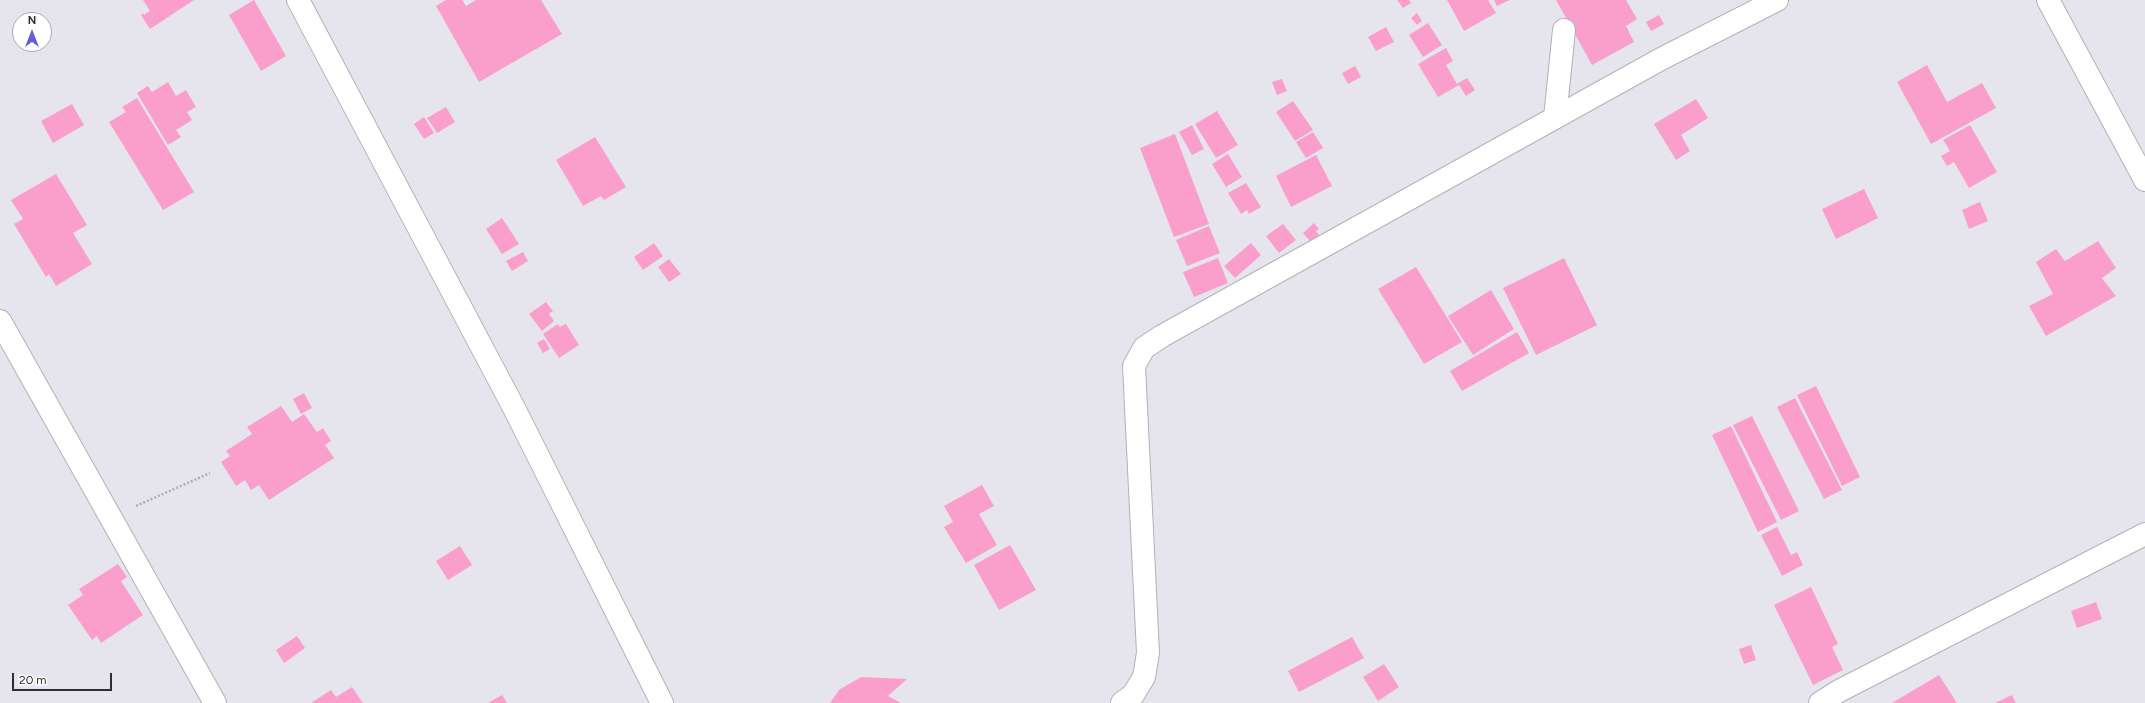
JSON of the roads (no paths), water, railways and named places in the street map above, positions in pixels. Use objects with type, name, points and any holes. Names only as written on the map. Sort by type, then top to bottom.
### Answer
[{"type":"street","points":[[298,0],[514,408],[662,703]]},
{"type":"street","points":[[1122,703],[1133,695],[1144,677],[1148,653],[1134,366],[1144,348],[1168,332],[1661,59],[1777,0]]},
{"type":"street","points":[[2048,0],[2145,180]]},
{"type":"street","points":[[1555,118],[1564,30]]},
{"type":"street","points":[[0,321],[112,517],[215,703]]},
{"type":"street","points":[[1820,703],[1840,691],[2145,534]]}]
